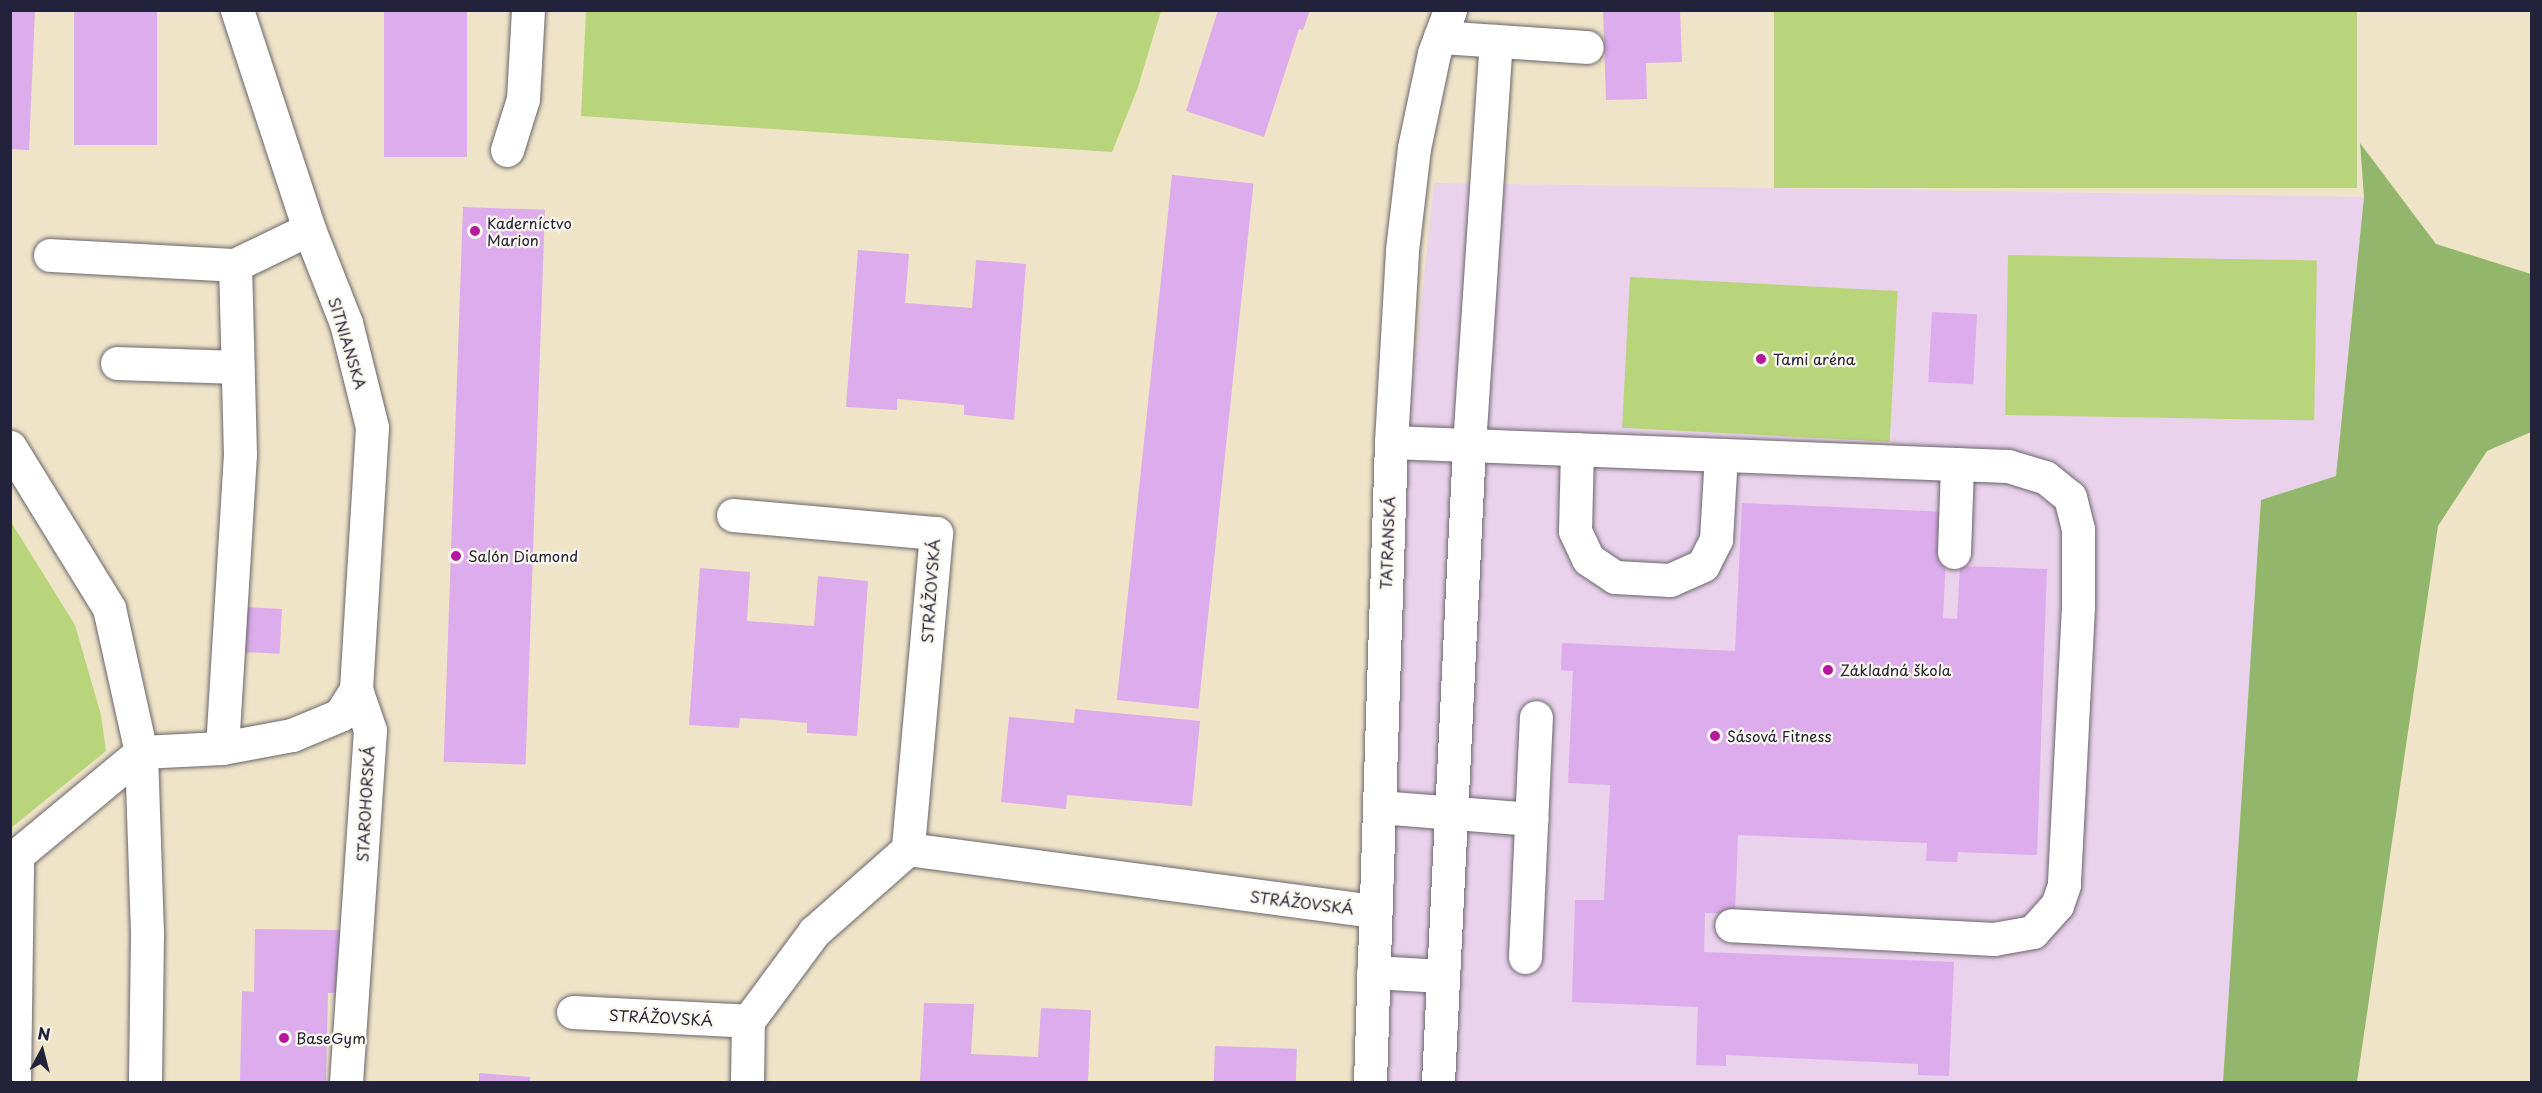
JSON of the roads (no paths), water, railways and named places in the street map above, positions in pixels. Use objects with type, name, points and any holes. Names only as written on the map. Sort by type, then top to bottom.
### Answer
[{"type":"street","name":"SITNIANSKA","points":[[237,10],[309,229],[346,323],[372,427],[356,689]]},
{"type":"street","points":[[507,150],[523,99],[528,10]]},
{"type":"street","points":[[1445,24],[1496,41],[1587,47]]},
{"type":"street","name":"TATRANSKÁ","points":[[1370,1083],[1391,442],[1403,238],[1414,148],[1445,24]]},
{"type":"street","points":[[1438,1083],[1469,445],[1496,41]]},
{"type":"street","points":[[50,255],[235,265],[309,229]]},
{"type":"street","points":[[222,748],[240,455],[235,265]]},
{"type":"street","points":[[117,363],[237,367]]},
{"type":"street","points":[[1391,442],[2008,466],[2045,477],[2070,497],[2078,529],[2078,606],[2064,885],[2057,904],[2033,932],[1994,939],[1731,925]]},
{"type":"street","points":[[10,447],[109,608],[141,752],[147,936],[145,1083]]},
{"type":"street","points":[[1577,449],[1575,531],[1588,559],[1615,577],[1670,580],[1703,565],[1716,539],[1721,454]]},
{"type":"street","points":[[1954,552],[1957,464]]},
{"type":"street","name":"STRÁŽOVSKÁ","points":[[733,514],[936,533],[908,849],[1375,911]]},
{"type":"street","points":[[14,1083],[17,855],[141,752],[222,748],[292,735],[340,715],[356,689]]},
{"type":"street","name":"STAROHORSKÁ","points":[[346,1083],[370,730],[356,689]]},
{"type":"street","points":[[1525,957],[1536,717]]},
{"type":"street","points":[[1379,807],[1532,819]]},
{"type":"street","points":[[747,1083],[748,1021],[814,932],[908,849]]},
{"type":"street","points":[[1373,972],[1443,976]]},
{"type":"street","name":"STRÁŽOVSKÁ","points":[[573,1012],[748,1021]]},
{"type":"place","name":"Kaderníctvo Marion","points":[[475,231]]},
{"type":"place","name":"Tami aréna","points":[[1761,359]]},
{"type":"place","name":"Salón Diamond","points":[[456,556]]},
{"type":"place","name":"Základná škola","points":[[1828,670]]},
{"type":"place","name":"Sásová Fitness","points":[[1715,736]]},
{"type":"place","name":"BaseGym","points":[[284,1038]]}]
